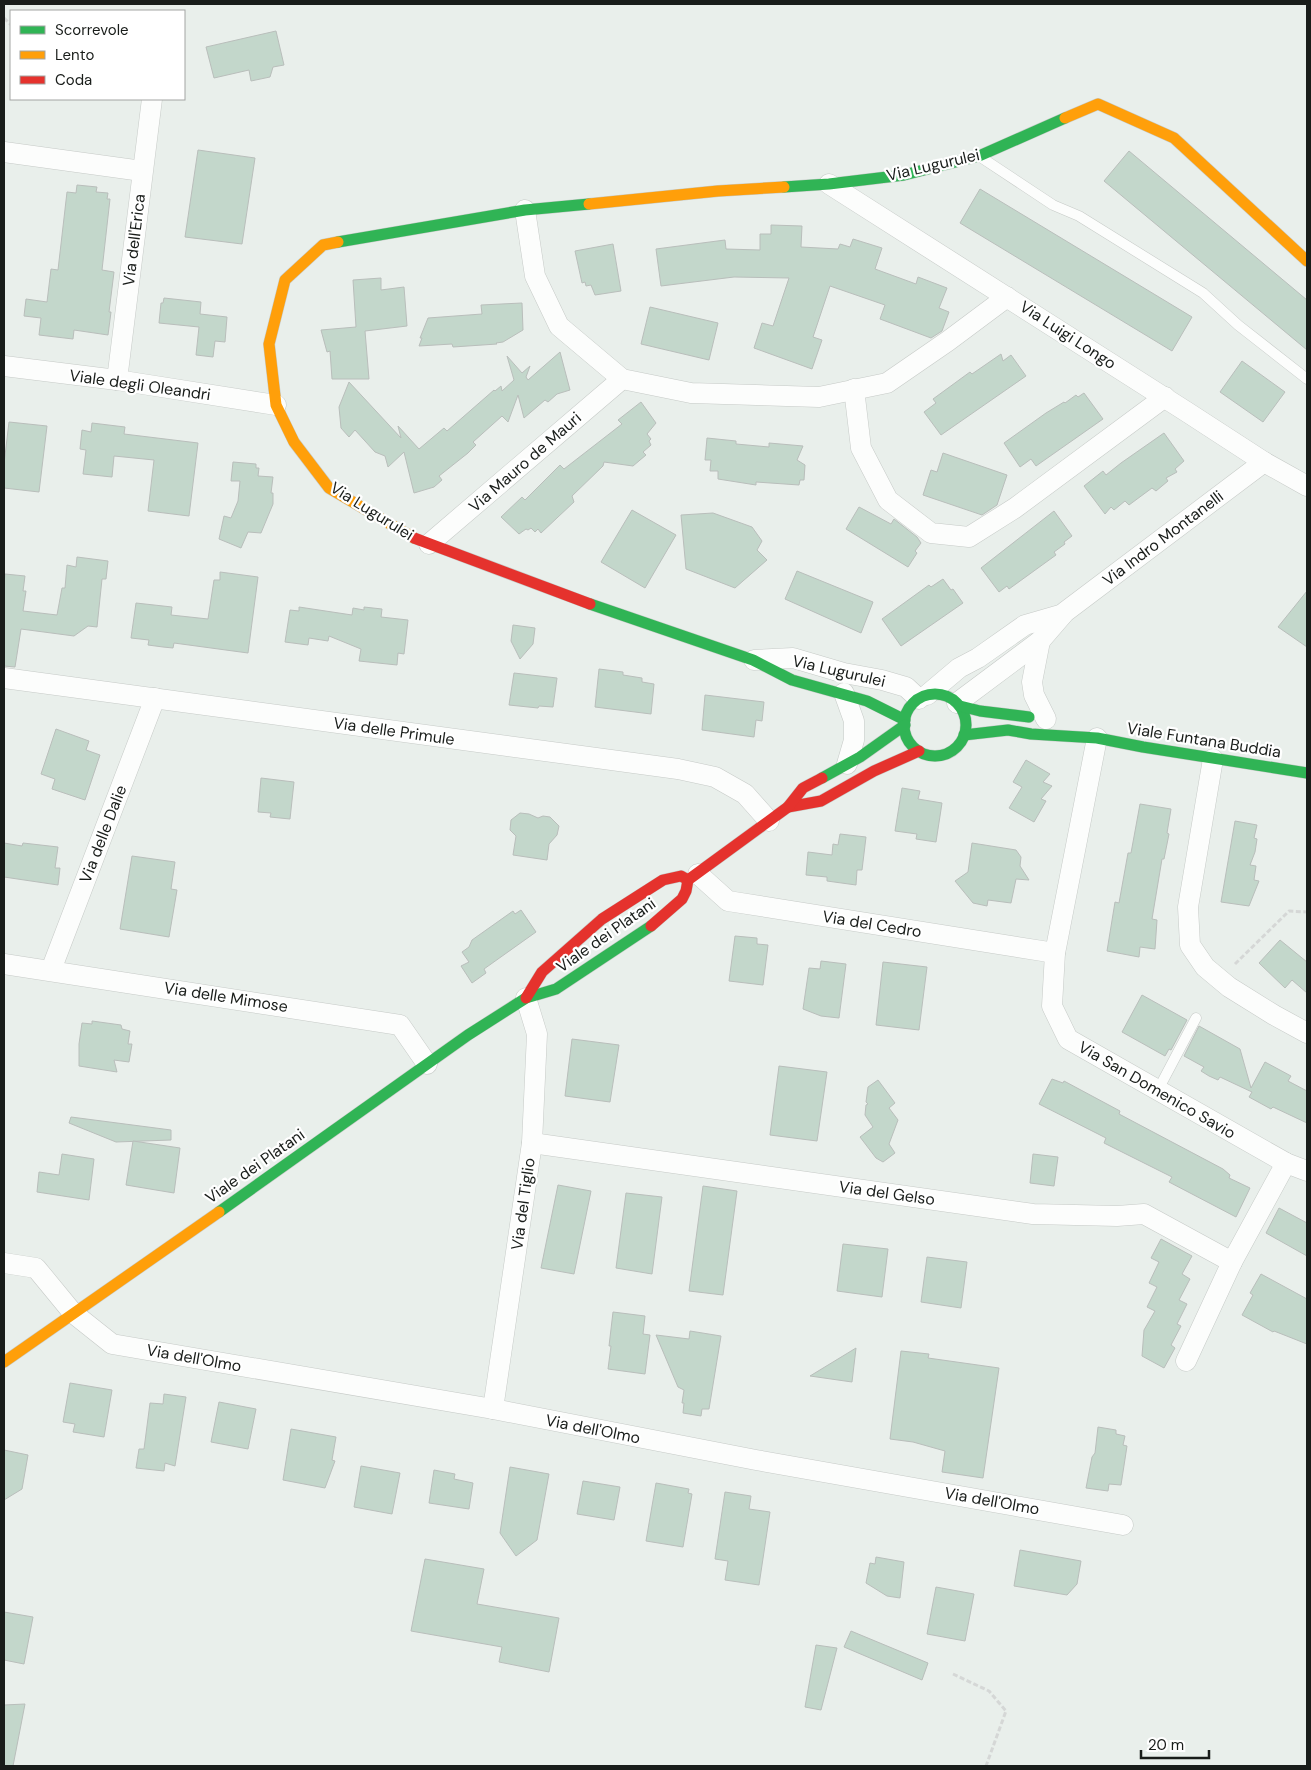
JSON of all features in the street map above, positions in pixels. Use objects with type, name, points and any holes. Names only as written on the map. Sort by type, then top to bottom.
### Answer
[{"type":"main road","name":"Via Lugurulei","points":[[905,722],[868,701],[792,680],[753,660],[608,611],[411,537],[329,488],[294,442],[276,405],[269,344],[285,280],[323,246],[525,210],[718,191],[829,184],[904,175],[979,156],[1098,104],[1174,138],[1307,261]]},
{"type":"main road","points":[[936,694],[945,696],[958,705],[966,723],[964,735],[954,750],[943,754],[930,755],[919,751],[910,742],[905,731],[905,722],[910,708],[923,697],[936,694]]},
{"type":"main road","name":"Viale Funtana Buddia","points":[[958,705],[980,711],[1055,722],[1097,738]]},
{"type":"main road","points":[[693,877],[788,807],[803,788],[860,757],[905,722]]},
{"type":"main road","name":"Viale Funtana Buddia","points":[[964,735],[1008,730],[1031,734],[1097,738],[1307,774]]},
{"type":"main road","points":[[788,807],[821,801],[874,771],[919,751]]},
{"type":"main road","name":"Viale dei Platani","points":[[4,1362],[468,1035],[526,998],[556,990],[656,923],[682,900],[693,877],[681,876],[663,880],[602,919],[542,972],[526,998]]},
{"type":"street","name":"Via dell'Erica","points":[[117,380],[152,100]]},
{"type":"street","points":[[4,152],[142,170]]},
{"type":"street","name":"Via Luigi Longo","points":[[829,184],[1264,462],[1307,486]]},
{"type":"street","points":[[525,210],[535,276],[559,326],[622,379],[691,393],[819,397],[887,383],[1007,297]]},
{"type":"street","name":"Viale degli Oleandri","points":[[4,366],[117,380],[276,405]]},
{"type":"street","name":"Via Mauro de Mauri","points":[[429,544],[622,379]]},
{"type":"street","points":[[854,390],[862,448],[888,500],[931,533],[969,537],[1015,508],[1165,397]]},
{"type":"street","name":"Via Indro Montanelli","points":[[958,705],[1040,641],[1063,614],[1264,462]]},
{"type":"street","name":"Via Indro Montanelli","points":[[923,697],[959,668],[978,658],[1025,625],[1063,614]]},
{"type":"street","name":"Via Indro Montanelli","points":[[1040,641],[1032,682],[1034,695],[1055,722]]},
{"type":"street","name":"Via Lugurulei","points":[[753,660],[793,658],[844,673],[882,680],[906,687],[923,697]]},
{"type":"street","name":"Via delle Primule","points":[[4,678],[678,769],[715,777],[745,794],[769,821]]},
{"type":"street","name":"Via Lugurulei","points":[[844,693],[854,720],[854,740],[848,764]]},
{"type":"street","name":"Via delle Dalie","points":[[51,970],[155,698]]},
{"type":"street","name":"Via San Domenico Savio","points":[[1097,738],[1055,953],[1052,1006],[1068,1039],[1286,1163],[1307,1171]]},
{"type":"street","points":[[1213,759],[1188,907],[1190,945],[1205,966],[1229,987],[1307,1033]]},
{"type":"street","name":"Via del Cedro","points":[[693,877],[728,901],[1055,953]]},
{"type":"street","name":"Via delle Mimose","points":[[4,964],[400,1024],[427,1064]]},
{"type":"street","name":"Via del Tiglio","points":[[493,1409],[532,1143],[537,1034],[526,998]]},
{"type":"street","name":"Via del Gelso","points":[[532,1143],[1033,1214],[1117,1216],[1144,1214],[1232,1262]]},
{"type":"street","points":[[1186,1361],[1232,1262],[1286,1163]]},
{"type":"street","name":"Via dell'Olmo","points":[[4,1263],[36,1268],[73,1313],[112,1344],[493,1409],[756,1460],[1123,1524]]},
{"type":"lane","points":[[979,156],[1054,205],[1080,216],[1203,293],[1238,325],[1307,379]]},
{"type":"lane","points":[[1158,1090],[1196,1018]]},
{"type":"path","points":[[1220,979],[1290,911],[1307,912]]},
{"type":"path","points":[[953,1674],[989,1691],[1006,1711],[986,1766]]},
{"type":"building","points":[[276,31],[284,65],[273,67],[270,77],[251,81],[249,70],[214,78],[206,47]]},
{"type":"building","points":[[198,150],[255,158],[242,244],[185,237]]},
{"type":"building","points":[[1129,151],[1307,300],[1307,350],[1104,181]]},
{"type":"building","points":[[77,185],[97,187],[96,192],[108,193],[107,199],[110,199],[102,270],[114,272],[108,335],[74,330],[73,339],[39,335],[41,318],[24,316],[26,299],[47,302],[51,269],[58,270],[67,192],[76,193]]},
{"type":"building","points":[[980,189],[1192,317],[1172,351],[960,223]]},
{"type":"building","points":[[771,225],[802,226],[801,247],[838,249],[840,244],[850,247],[853,239],[882,248],[875,269],[916,284],[918,277],[947,288],[939,308],[949,312],[942,331],[931,338],[880,319],[885,305],[830,286],[813,337],[822,340],[812,369],[754,348],[762,323],[773,326],[789,278],[734,277],[661,286],[656,249],[725,240],[726,249],[760,250],[760,234],[771,234]]},
{"type":"building","points":[[613,244],[621,291],[595,295],[591,285],[586,286],[585,282],[582,283],[575,251]]},
{"type":"building","points":[[381,278],[381,290],[404,287],[407,326],[365,331],[369,379],[332,379],[330,351],[327,352],[321,330],[356,327],[353,280]]},
{"type":"building","points":[[164,298],[201,302],[200,314],[227,317],[225,342],[215,341],[213,357],[196,355],[199,327],[159,323],[161,303],[163,303]]},
{"type":"building","points":[[522,303],[523,330],[503,342],[453,347],[452,344],[419,346],[428,318],[482,314],[481,305]]},
{"type":"building","points":[[650,307],[718,323],[709,360],[641,344]]},
{"type":"building","points":[[560,352],[570,390],[557,394],[548,402],[545,400],[524,418],[518,395],[508,422],[502,416],[473,442],[476,445],[468,453],[439,476],[442,480],[434,487],[414,493],[404,452],[388,467],[385,456],[375,452],[355,430],[349,437],[341,428],[339,407],[349,382],[401,438],[398,426],[419,449],[444,428],[447,431],[494,390],[501,386],[502,391],[514,380],[507,356],[522,373],[530,366],[526,377],[528,380]]},
{"type":"building","points":[[1001,354],[1003,361],[1011,355],[1026,376],[941,435],[924,412],[936,403],[933,399],[970,372],[972,374]]},
{"type":"building","points":[[1242,361],[1285,392],[1263,422],[1220,392]]},
{"type":"building","points":[[1084,393],[1103,419],[1036,466],[1031,459],[1020,467],[1004,443],[1046,413],[1076,395],[1078,397]]},
{"type":"building","points":[[641,402],[656,423],[647,434],[651,439],[649,441],[651,445],[643,452],[646,455],[633,466],[604,462],[603,466],[572,496],[574,502],[541,533],[538,529],[535,532],[531,528],[519,534],[501,517],[522,497],[525,500],[560,465],[564,469],[622,424],[618,420]]},
{"type":"building","points":[[9,422],[47,426],[39,492],[4,488],[4,464]]},
{"type":"building","points":[[92,423],[125,427],[124,434],[198,443],[189,516],[148,511],[154,460],[114,456],[112,477],[83,474],[86,450],[80,449],[82,430],[91,432]]},
{"type":"building","points":[[1164,433],[1184,461],[1175,469],[1177,472],[1166,478],[1168,481],[1156,491],[1152,488],[1129,505],[1125,501],[1114,510],[1111,507],[1105,514],[1084,486],[1103,471],[1106,475]]},
{"type":"building","points":[[707,438],[736,441],[736,444],[769,447],[769,443],[803,446],[797,460],[805,465],[804,480],[800,480],[799,485],[756,482],[756,485],[718,479],[718,471],[710,471],[711,460],[705,460]]},
{"type":"building","points":[[943,453],[1007,475],[997,505],[982,515],[923,495],[931,470],[937,472]]},
{"type":"building","points":[[233,462],[256,464],[256,468],[259,468],[258,476],[273,477],[271,493],[273,493],[273,504],[261,533],[248,532],[241,548],[219,539],[224,516],[231,518],[238,501],[240,481],[231,481]]},
{"type":"building","points":[[859,507],[891,524],[894,519],[917,537],[921,543],[908,567],[846,529]]},
{"type":"building","points":[[632,510],[676,535],[645,588],[601,562]]},
{"type":"building","points":[[1054,511],[1072,536],[1054,552],[1056,555],[1009,589],[1007,586],[999,592],[981,568]]},
{"type":"building","points":[[713,513],[752,527],[762,541],[757,550],[767,560],[735,588],[686,569],[681,515]]},
{"type":"building","points":[[77,557],[108,561],[106,579],[102,579],[97,627],[88,626],[74,636],[21,629],[15,667],[4,666],[5,574],[25,576],[23,591],[26,591],[23,611],[57,615],[62,588],[65,588],[67,565],[76,567]]},
{"type":"building","points":[[797,571],[873,602],[861,633],[785,599]]},
{"type":"building","points":[[220,572],[258,577],[248,653],[174,643],[173,648],[163,647],[148,645],[149,640],[131,638],[136,603],[172,607],[171,615],[208,619],[214,580],[220,580]]},
{"type":"building","points":[[943,579],[963,603],[901,646],[882,619],[929,585],[931,587]]},
{"type":"building","points":[[1307,591],[1307,647],[1278,627]]},
{"type":"building","points":[[299,607],[352,615],[353,608],[364,610],[364,607],[382,609],[381,617],[408,620],[404,654],[398,653],[397,665],[359,661],[361,649],[329,636],[328,641],[309,638],[308,645],[285,642],[290,610],[299,611]]},
{"type":"building","points":[[513,625],[535,628],[533,644],[520,659],[511,641]]},
{"type":"building","points":[[599,669],[623,672],[623,675],[642,678],[642,682],[654,684],[651,714],[595,707]]},
{"type":"building","points":[[514,673],[557,678],[553,707],[539,706],[538,708],[509,705]]},
{"type":"building","points":[[705,695],[764,702],[762,721],[756,720],[754,737],[702,730]]},
{"type":"building","points":[[56,729],[89,741],[86,750],[100,755],[85,800],[52,789],[55,779],[41,774]]},
{"type":"building","points":[[1026,760],[1050,774],[1043,782],[1052,786],[1041,799],[1046,801],[1034,822],[1009,808],[1022,787],[1013,782]]},
{"type":"building","points":[[261,778],[294,782],[290,819],[270,817],[271,813],[258,812]]},
{"type":"building","points":[[902,788],[920,791],[918,799],[942,803],[936,842],[916,839],[917,834],[895,831]]},
{"type":"building","points":[[1140,804],[1171,809],[1167,833],[1169,834],[1164,859],[1162,859],[1152,919],[1157,920],[1155,949],[1140,947],[1139,957],[1107,951],[1115,902],[1119,903],[1128,853],[1131,853]]},
{"type":"building","points":[[520,813],[538,818],[543,816],[550,817],[559,826],[557,835],[549,844],[547,860],[513,855],[516,836],[510,830],[511,820]]},
{"type":"building","points":[[1235,821],[1257,825],[1254,838],[1257,839],[1255,852],[1250,865],[1256,866],[1254,880],[1259,881],[1249,906],[1221,902]]},
{"type":"building","points":[[840,834],[866,837],[862,870],[857,870],[856,885],[827,881],[827,877],[806,875],[808,852],[832,855],[833,844],[838,845]]},
{"type":"building","points":[[4,843],[22,846],[23,843],[58,847],[55,868],[60,868],[58,885],[4,877]]},
{"type":"building","points":[[972,843],[1016,850],[1021,857],[1020,866],[1029,880],[1016,879],[1011,903],[988,900],[987,906],[973,903],[955,881],[968,872]]},
{"type":"building","points":[[132,856],[175,862],[171,889],[177,890],[169,937],[120,929]]},
{"type":"building","points":[[521,910],[536,932],[484,969],[486,973],[472,983],[461,966],[469,962],[462,952],[469,947],[472,940],[513,911],[515,914]]},
{"type":"building","points":[[735,936],[757,938],[757,944],[768,945],[763,985],[729,981]]},
{"type":"building","points":[[1280,940],[1307,962],[1307,993],[1292,980],[1285,988],[1259,963]]},
{"type":"building","points":[[821,961],[846,964],[839,1018],[821,1016],[803,1009],[809,968],[820,969]]},
{"type":"building","points":[[883,962],[927,967],[919,1030],[876,1025]]},
{"type":"building","points":[[1142,995],[1187,1020],[1171,1050],[1169,1049],[1165,1056],[1122,1032]]},
{"type":"building","points":[[92,1021],[121,1025],[122,1029],[130,1031],[128,1044],[132,1044],[129,1062],[114,1060],[117,1072],[79,1066],[79,1044],[82,1023],[92,1024]]},
{"type":"building","points":[[1199,1026],[1240,1049],[1251,1088],[1265,1062],[1291,1076],[1288,1081],[1307,1091],[1307,1123],[1273,1107],[1271,1109],[1249,1097],[1252,1092],[1220,1077],[1218,1080],[1209,1076],[1201,1071],[1204,1067],[1184,1056]]},
{"type":"building","points":[[572,1039],[619,1045],[610,1102],[565,1096]]},
{"type":"building","points":[[779,1066],[827,1072],[817,1141],[770,1135]]},
{"type":"building","points":[[1052,1079],[1063,1083],[1064,1081],[1120,1111],[1119,1114],[1223,1169],[1230,1175],[1229,1178],[1250,1188],[1236,1217],[1169,1182],[1172,1177],[1104,1143],[1106,1138],[1039,1104]]},
{"type":"building","points":[[878,1080],[895,1103],[889,1108],[898,1120],[889,1144],[895,1153],[883,1162],[876,1158],[860,1137],[873,1127],[865,1115],[866,1105],[868,1104],[866,1102],[868,1087]]},
{"type":"building","points":[[71,1117],[171,1130],[171,1140],[116,1142],[69,1123]]},
{"type":"building","points":[[133,1141],[180,1148],[174,1193],[126,1185]]},
{"type":"building","points":[[62,1154],[94,1159],[89,1200],[37,1192],[39,1172],[59,1175]]},
{"type":"building","points":[[1033,1154],[1058,1157],[1054,1186],[1030,1183]]},
{"type":"building","points":[[558,1185],[591,1191],[574,1274],[541,1268]]},
{"type":"building","points":[[703,1186],[737,1191],[723,1295],[689,1291]]},
{"type":"building","points":[[626,1193],[662,1197],[652,1274],[616,1268]]},
{"type":"building","points":[[1279,1208],[1307,1223],[1307,1256],[1266,1233]]},
{"type":"building","points":[[1161,1239],[1192,1256],[1182,1274],[1190,1279],[1179,1300],[1187,1304],[1177,1324],[1181,1326],[1171,1345],[1175,1348],[1164,1368],[1142,1356],[1144,1330],[1155,1311],[1147,1307],[1157,1287],[1149,1283],[1159,1262],[1151,1258]]},
{"type":"building","points":[[843,1244],[888,1249],[882,1297],[837,1291]]},
{"type":"building","points":[[927,1257],[967,1262],[961,1308],[921,1302]]},
{"type":"building","points":[[1261,1274],[1307,1299],[1307,1344],[1273,1332],[1242,1315],[1253,1295],[1250,1293]]},
{"type":"building","points":[[613,1312],[645,1316],[643,1334],[650,1335],[645,1374],[608,1369]]},
{"type":"building","points":[[690,1331],[721,1336],[709,1409],[702,1409],[701,1416],[683,1413],[684,1390],[678,1387],[656,1335],[689,1339]]},
{"type":"building","points":[[856,1348],[852,1382],[810,1376]]},
{"type":"building","points":[[901,1351],[929,1354],[928,1358],[999,1368],[983,1478],[942,1472],[945,1451],[913,1442],[890,1439]]},
{"type":"building","points":[[70,1383],[112,1390],[104,1437],[73,1432],[75,1424],[63,1422]]},
{"type":"building","points":[[164,1394],[186,1397],[175,1466],[165,1463],[164,1471],[136,1468],[139,1449],[144,1449],[150,1403],[163,1404]]},
{"type":"building","points":[[219,1402],[256,1409],[248,1449],[211,1442]]},
{"type":"building","points":[[1098,1427],[1116,1430],[1116,1434],[1125,1436],[1123,1445],[1127,1446],[1121,1485],[1109,1484],[1108,1491],[1086,1488],[1092,1457],[1095,1453]]},
{"type":"building","points":[[291,1429],[336,1437],[332,1460],[335,1461],[325,1488],[283,1480]]},
{"type":"building","points":[[4,1450],[28,1455],[22,1489],[4,1500]]},
{"type":"building","points":[[361,1466],[400,1473],[392,1514],[354,1507]]},
{"type":"building","points":[[510,1467],[549,1474],[537,1540],[516,1556],[500,1533]]},
{"type":"building","points":[[434,1470],[455,1474],[454,1479],[473,1483],[469,1509],[429,1503]]},
{"type":"building","points":[[583,1481],[620,1487],[614,1520],[577,1514]]},
{"type":"building","points":[[656,1483],[689,1489],[688,1493],[692,1494],[683,1547],[646,1541]]},
{"type":"building","points":[[725,1492],[751,1496],[749,1509],[770,1512],[759,1585],[725,1580],[728,1561],[715,1559]]},
{"type":"building","points":[[1020,1550],[1081,1561],[1077,1584],[1067,1595],[1014,1586]]},
{"type":"building","points":[[876,1557],[904,1562],[900,1598],[887,1596],[866,1583],[870,1563],[875,1564]]},
{"type":"building","points":[[425,1559],[484,1569],[477,1604],[559,1618],[549,1672],[499,1662],[502,1647],[411,1631]]},
{"type":"building","points":[[936,1587],[974,1594],[965,1641],[927,1634]]},
{"type":"building","points":[[4,1612],[33,1617],[24,1664],[4,1660]]},
{"type":"building","points":[[851,1631],[928,1663],[922,1680],[844,1647]]},
{"type":"building","points":[[816,1645],[837,1648],[821,1710],[805,1707]]},
{"type":"building","points":[[25,1704],[13,1766],[4,1766],[4,1705]]},
{"type":"traffic: fast","points":[[784,187],[904,175],[979,156],[1065,118]]},
{"type":"traffic: fast","points":[[338,242],[525,210],[589,204]]},
{"type":"traffic: fast","points":[[590,604],[753,660],[792,680],[867,701],[905,720]]},
{"type":"traffic: fast","points":[[935,694],[947,697],[957,703],[963,713],[966,725],[963,737],[957,747],[947,753],[935,756],[923,753],[913,747],[907,737],[904,725],[907,713],[913,703],[923,697],[935,694]]},
{"type":"traffic: fast","points":[[960,706],[980,711],[1029,717]]},
{"type":"traffic: fast","points":[[822,778],[860,757],[905,725]]},
{"type":"traffic: fast","points":[[964,735],[1008,730],[1031,734],[1097,738],[1307,773]]},
{"type":"traffic: fast","points":[[219,1212],[468,1035],[526,998],[556,989],[651,926]]},
{"type":"traffic: slow","points":[[1065,118],[1098,104],[1174,138],[1307,261]]},
{"type":"traffic: slow","points":[[589,204],[718,191],[784,187]]},
{"type":"traffic: slow","points":[[338,242],[323,245],[285,280],[269,344],[276,405],[294,442],[329,488],[414,538]]},
{"type":"traffic: slow","points":[[4,1362],[219,1212]]},
{"type":"traffic: jam","points":[[414,538],[590,604]]},
{"type":"traffic: jam","points":[[788,807],[821,801],[874,771],[919,751]]},
{"type":"traffic: jam","points":[[651,926],[682,899],[688,880],[788,807],[803,788],[822,778]]},
{"type":"traffic: jam","points":[[526,998],[542,972],[602,919],[663,880],[681,876],[688,880]]}]
